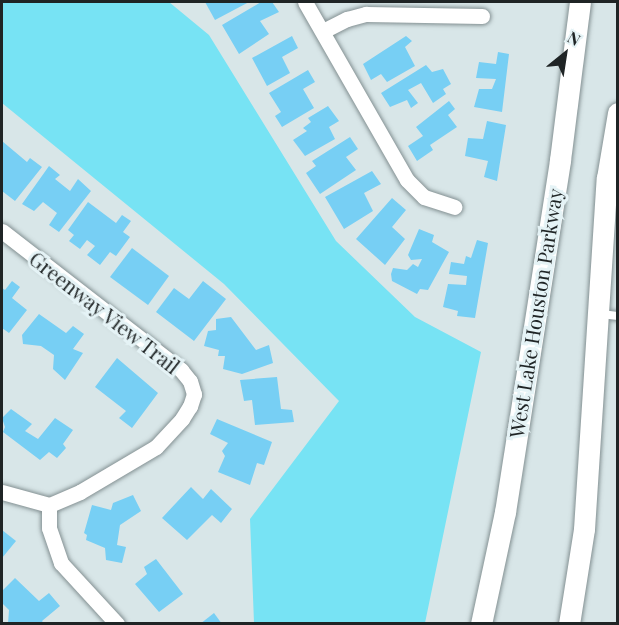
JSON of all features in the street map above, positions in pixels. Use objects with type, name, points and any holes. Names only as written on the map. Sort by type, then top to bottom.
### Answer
[{"type":"main road","name":"West Lake Houston Parkway","points":[[482,624],[505,512],[560,160],[580,2]]},
{"type":"main road","points":[[569,624],[584,529],[608,315],[607,178],[618,113]]},
{"type":"street","points":[[305,2],[407,180],[424,197],[454,207]]},
{"type":"street","points":[[323,31],[347,19],[386,12],[482,16]]},
{"type":"street","name":"Greenway View Trail","points":[[2,231],[181,370],[190,381],[194,394],[182,419],[156,447],[80,492],[49,505]]},
{"type":"street","points":[[2,492],[49,505],[49,528],[62,563],[117,624]]},
{"type":"shaded area","points":[[2,2],[169,2],[209,35],[336,241],[415,317],[481,352],[425,623],[254,623],[250,519],[339,401],[224,284],[2,103]]},
{"type":"building","points":[[205,2],[249,2],[215,20]]},
{"type":"building","points":[[261,2],[272,2],[279,12],[260,21],[269,34],[239,54],[222,25]]},
{"type":"building","points":[[292,36],[298,48],[282,57],[290,73],[267,86],[252,58]]},
{"type":"building","points":[[406,36],[412,41],[405,47],[415,66],[387,82],[381,74],[371,80],[363,64]]},
{"type":"building","points":[[498,52],[509,54],[502,112],[474,107],[479,89],[492,89],[496,79],[476,78],[479,62],[496,64]]},
{"type":"building","points":[[426,65],[432,72],[443,69],[451,84],[443,89],[446,94],[433,103],[421,83],[408,90],[418,103],[411,108],[407,100],[390,107],[381,93]]},
{"type":"building","points":[[308,70],[315,82],[303,89],[314,108],[282,127],[275,116],[281,112],[269,93]]},
{"type":"building","points":[[449,101],[455,109],[448,115],[457,127],[430,145],[433,150],[417,161],[408,146],[423,136],[416,127]]},
{"type":"building","points":[[328,106],[339,121],[329,127],[335,139],[305,156],[293,140],[307,131],[303,128],[311,122],[308,118]]},
{"type":"building","points":[[487,121],[506,125],[497,181],[484,177],[488,161],[465,156],[468,138],[483,139]]},
{"type":"building","points":[[350,137],[358,149],[346,157],[356,170],[320,194],[306,173],[316,166],[312,161]]},
{"type":"building","points":[[2,141],[27,162],[30,158],[42,167],[15,201],[2,191]]},
{"type":"building","points":[[49,166],[60,175],[55,179],[70,191],[78,179],[91,191],[59,232],[49,225],[57,213],[43,202],[34,211],[22,204]]},
{"type":"building","points":[[372,171],[381,184],[364,193],[373,211],[344,229],[325,197]]},
{"type":"building","points":[[392,198],[406,210],[392,227],[405,239],[385,265],[356,239]]},
{"type":"building","points":[[88,202],[116,223],[122,215],[131,221],[123,232],[130,237],[116,256],[110,252],[100,265],[87,255],[95,246],[87,240],[80,249],[69,241],[74,235],[68,230]]},
{"type":"building","points":[[419,229],[434,235],[432,242],[449,252],[428,290],[420,289],[417,294],[392,281],[391,274],[393,268],[407,270],[413,264],[418,267],[422,259],[411,260],[408,255]]},
{"type":"building","points":[[477,240],[488,243],[475,318],[457,316],[458,311],[443,307],[448,284],[466,285],[467,276],[449,274],[451,262],[464,264],[466,256],[471,258]]},
{"type":"building","points":[[132,248],[169,276],[148,305],[110,277]]},
{"type":"building","points":[[12,281],[20,287],[12,298],[27,310],[9,333],[2,328],[2,288],[5,290]]},
{"type":"building","points":[[203,281],[226,299],[194,341],[156,312],[174,288],[189,299]]},
{"type":"building","points":[[39,314],[66,333],[73,326],[84,334],[73,349],[83,353],[65,380],[53,369],[54,355],[41,346],[23,344],[22,335]]},
{"type":"building","points":[[231,317],[256,350],[269,345],[273,363],[242,374],[223,369],[225,356],[218,356],[219,350],[204,346],[208,331],[216,330],[216,319]]},
{"type":"building","points":[[117,358],[158,393],[132,428],[119,418],[126,411],[95,387]]},
{"type":"building","points":[[277,377],[281,409],[292,410],[294,422],[255,425],[252,400],[244,401],[240,380]]},
{"type":"building","points":[[11,409],[32,424],[25,431],[38,439],[55,418],[73,430],[63,444],[66,448],[57,458],[49,452],[40,460],[3,432],[5,427],[2,418]]},
{"type":"building","points":[[217,419],[272,442],[264,465],[257,463],[250,485],[218,472],[225,456],[222,451],[228,443],[210,434]]},
{"type":"building","points":[[191,487],[203,499],[211,489],[232,509],[221,523],[212,515],[187,540],[162,518]]},
{"type":"building","points":[[133,495],[141,511],[120,525],[117,545],[126,547],[122,563],[106,560],[105,548],[86,540],[87,535],[84,533],[92,505],[111,510],[113,503]]},
{"type":"building","points":[[2,530],[16,541],[2,558]]},
{"type":"building","points":[[156,559],[183,594],[159,612],[135,584],[147,574],[144,567]]},
{"type":"building","points":[[15,578],[39,601],[49,593],[60,606],[42,621],[44,624],[8,624],[9,610],[2,603],[2,591]]},
{"type":"building","points":[[214,613],[222,624],[200,624]]}]
